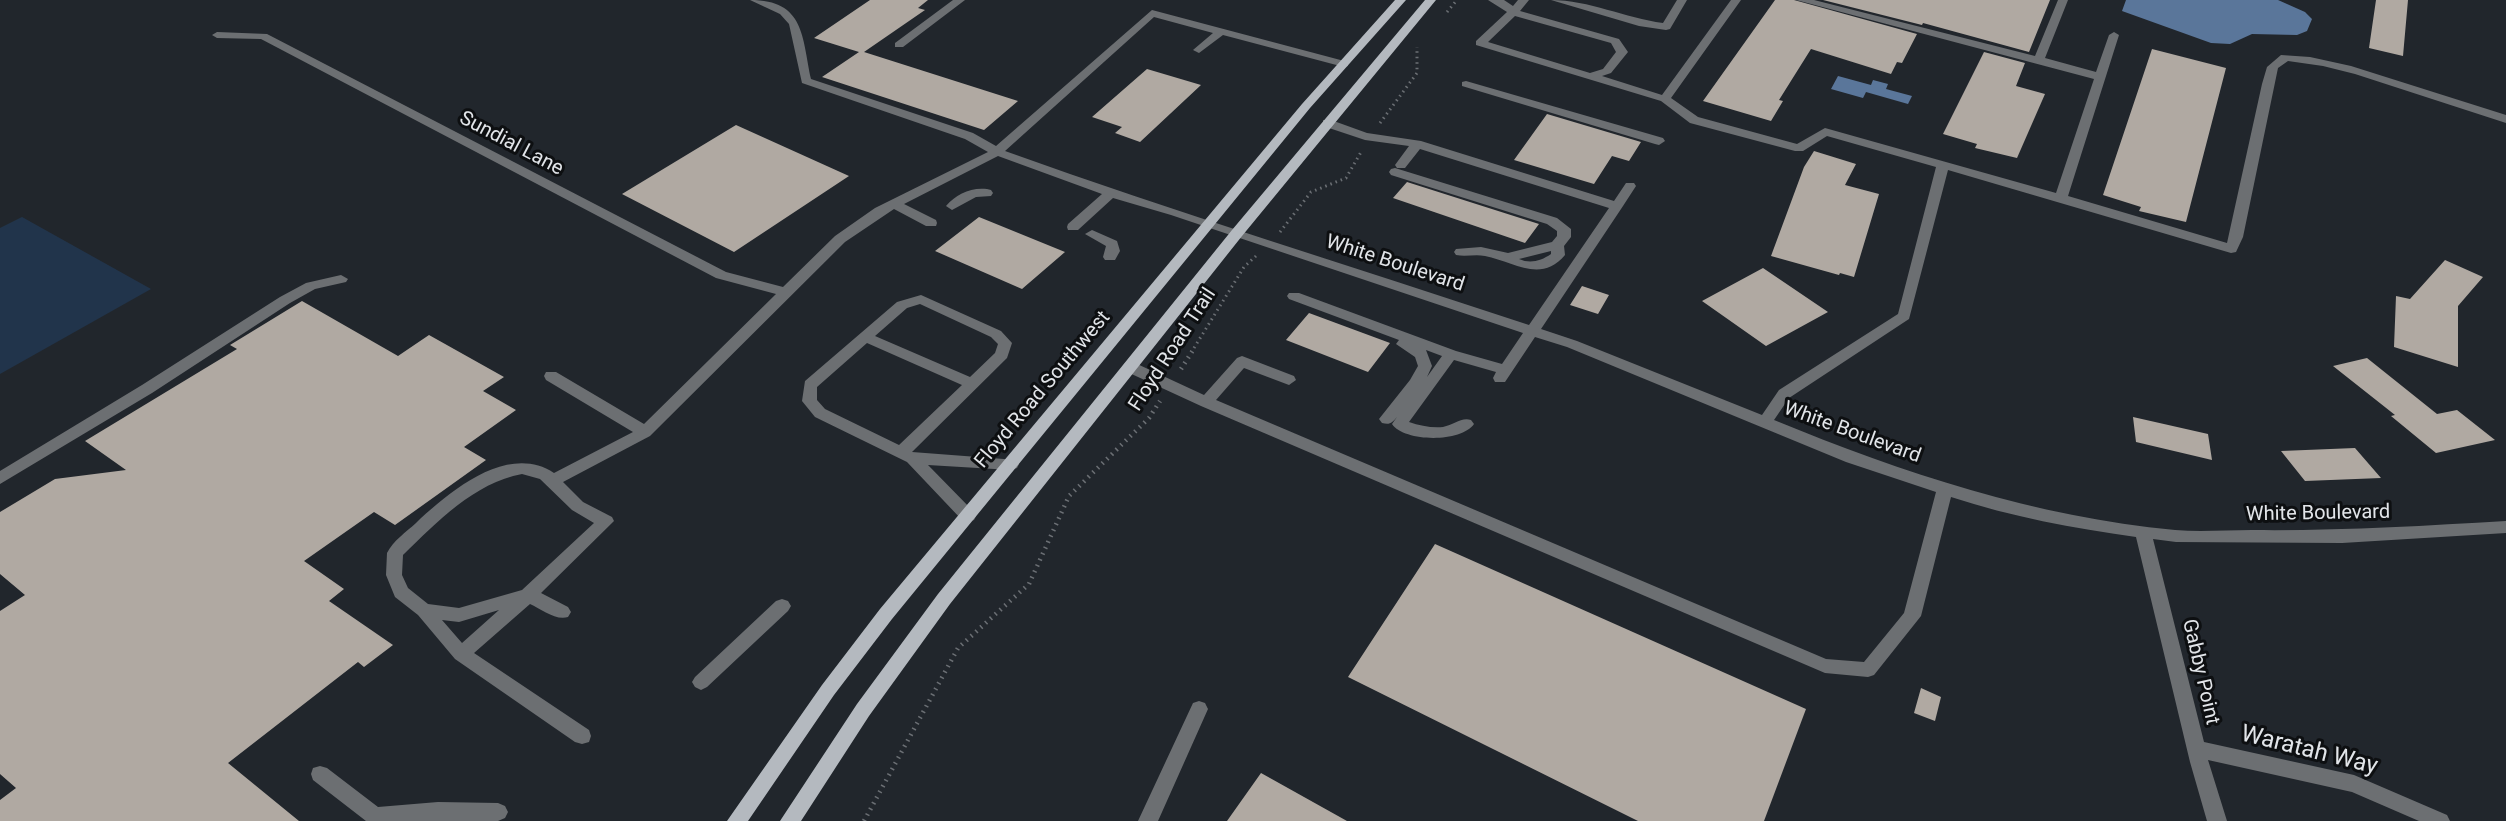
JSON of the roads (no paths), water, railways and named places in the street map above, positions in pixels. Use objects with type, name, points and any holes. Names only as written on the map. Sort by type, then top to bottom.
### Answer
[{"type":"main road","name":"Floyd Road Southwest","points":[[737,821],[828,690],[886,614],[1211,224],[1247,177],[1401,0]]},
{"type":"main road","points":[[790,821],[863,710],[944,599],[1237,233],[1431,0]]},
{"type":"street","name":"White Boulevard","points":[[755,0],[784,12],[794,23],[806,81],[969,136],[997,152],[1112,193],[1572,344],[1851,458],[1983,501],[2062,520],[2176,536],[2342,537],[2506,527]]},
{"type":"street","points":[[899,45],[960,0]]},
{"type":"street","points":[[1493,0],[1503,3],[1513,12],[1615,41],[1622,52],[1607,71],[1590,76]]},
{"type":"street","points":[[1524,0],[1480,43],[1665,99],[1694,120],[1799,148],[1825,132],[2061,198],[2231,249],[2273,67],[2285,57],[2313,59],[2357,71],[2449,98],[2506,118]]},
{"type":"street","points":[[1556,0],[1666,27],[1679,5]]},
{"type":"street","points":[[1665,99],[1736,0]]},
{"type":"street","points":[[1801,0],[2100,77]]},
{"type":"street","points":[[2039,60],[2063,0]]},
{"type":"street","points":[[553,480],[645,432],[840,239],[880,211],[997,152],[1152,13],[1344,64]]},
{"type":"street","points":[[1199,50],[1222,31]]},
{"type":"street","name":"Sundial Lane","points":[[218,35],[262,36],[722,276],[787,293]]},
{"type":"street","points":[[2061,198],[2114,35]]},
{"type":"street","points":[[1466,84],[1659,141]]},
{"type":"street","points":[[1328,123],[1370,137],[1418,144],[1617,206]]},
{"type":"street","points":[[1418,144],[1398,168],[1552,221],[1564,229],[1564,237],[1557,244],[1557,255],[1549,263],[1536,266],[1513,262],[1508,257],[1481,251],[1461,252]]},
{"type":"street","points":[[1765,423],[1784,394],[1904,316],[1943,165]]},
{"type":"street","points":[[1398,423],[1425,366],[1422,354],[1292,299],[1502,374],[1630,186]]},
{"type":"street","points":[[952,206],[969,194],[978,191],[987,193]]},
{"type":"street","points":[[1073,226],[1112,193]]},
{"type":"street","points":[[894,204],[931,223]]},
{"type":"street","points":[[1092,234],[1112,244],[1113,251],[1110,257]]},
{"type":"street","points":[[0,478],[147,389],[285,300],[311,286],[341,279]]},
{"type":"street","points":[[907,455],[1002,355],[1005,343],[996,334],[921,299],[902,305],[810,385],[809,401],[820,413],[907,455],[968,516]]},
{"type":"street","points":[[865,337],[972,384]]},
{"type":"street","points":[[1398,423],[1451,354]]},
{"type":"street","points":[[1206,402],[1242,361],[1289,380]]},
{"type":"street","points":[[1130,366],[1206,402],[1825,666],[1868,670],[1912,616],[1945,489]]},
{"type":"street","points":[[551,376],[645,432]]},
{"type":"street","points":[[1398,423],[1436,434],[1451,433],[1466,424]]},
{"type":"street","points":[[907,455],[1011,464]]},
{"type":"street","points":[[461,654],[528,595],[606,521],[576,505],[553,480],[539,471],[517,468],[499,473],[471,489],[422,526],[395,553],[394,575],[401,592],[424,610],[461,654],[582,736]]},
{"type":"street","name":"Gabby Point","points":[[2144,531],[2196,749],[2217,821]]},
{"type":"street","points":[[424,610],[459,615],[528,595],[562,612]]},
{"type":"street","points":[[701,682],[782,606]]},
{"type":"street","points":[[1148,821],[1199,709]]},
{"type":"street","name":"Waratah Way","points":[[2196,749],[2354,784],[2440,821]]},
{"type":"street","points":[[320,774],[375,816],[438,811],[498,812]]}]
